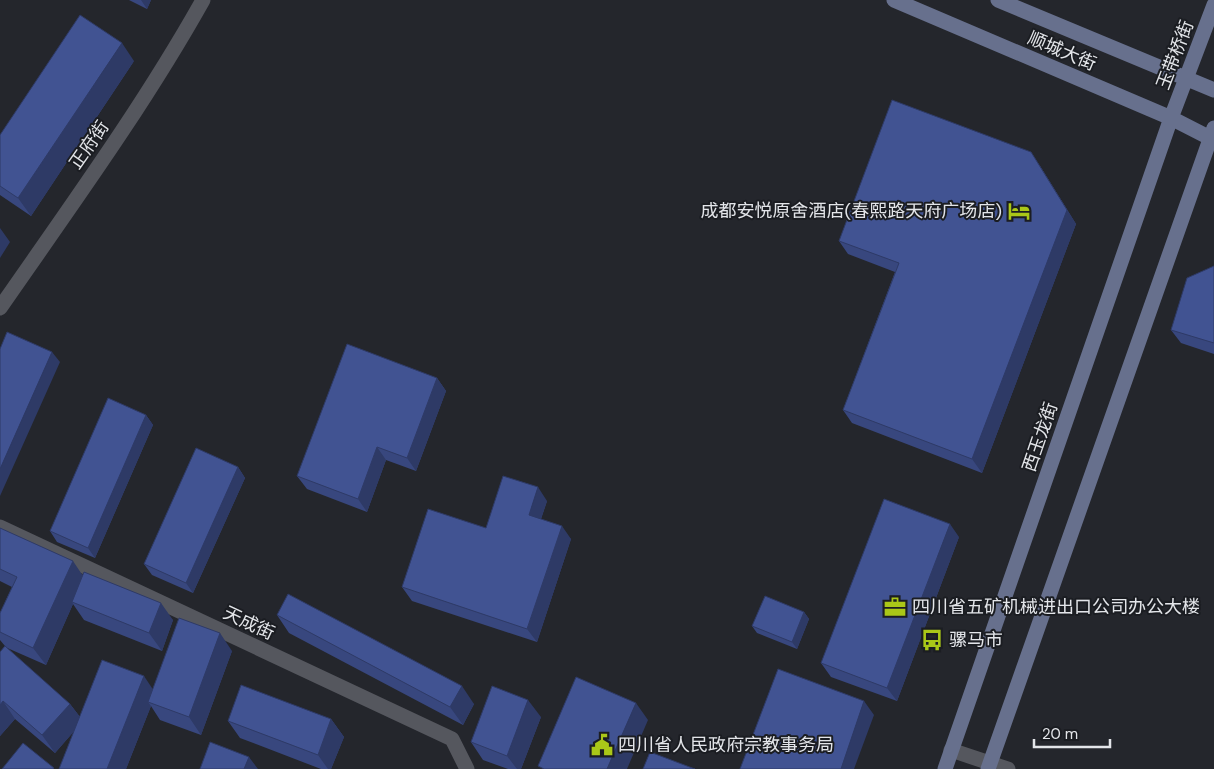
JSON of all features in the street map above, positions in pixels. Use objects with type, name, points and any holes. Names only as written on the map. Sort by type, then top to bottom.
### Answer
[{"type":"main road","name":"顺城大街","points":[[894,0],[1213,136]]},
{"type":"main road","name":"顺城大街","points":[[998,0],[1214,90]]},
{"type":"main road","name":"玉带桥街","points":[[1171,118],[1214,5]]},
{"type":"main road","name":"西玉龙街","points":[[945,769],[1171,118]]},
{"type":"main road","points":[[989,766],[1213,136]]},
{"type":"street","name":"正府街","points":[[0,308],[146,97],[203,0]]},
{"type":"street","name":"天成街","points":[[0,527],[452,739],[467,769]]},
{"type":"street","points":[[951,750],[989,766],[1008,769]]},
{"type":"building","points":[[80,15],[122,43],[18,198],[0,186],[0,135]]},
{"type":"building","points":[[892,100],[1031,152],[1067,210],[972,459],[843,410],[899,263],[839,241]]},
{"type":"building","points":[[1214,266],[1214,343],[1171,330],[1187,278]]},
{"type":"building","points":[[7,332],[52,352],[0,469],[0,349]]},
{"type":"building","points":[[347,344],[437,378],[407,458],[377,447],[358,499],[297,476]]},
{"type":"building","points":[[108,398],[146,415],[88,548],[50,531]]},
{"type":"building","points":[[196,448],[238,467],[186,583],[144,564]]},
{"type":"building","points":[[503,476],[538,487],[529,515],[562,526],[527,629],[402,587],[428,509],[486,528]]},
{"type":"building","name":"四川省五矿机械进出口公司办公大楼","points":[[884,499],[950,524],[887,688],[821,663]]},
{"type":"building","points":[[0,528],[73,561],[33,648],[0,632],[0,613],[17,577],[0,569]]},
{"type":"building","points":[[84,572],[161,603],[149,633],[72,602]]},
{"type":"building","points":[[288,594],[462,686],[450,707],[277,615]]},
{"type":"building","points":[[765,596],[804,612],[792,642],[752,626]]},
{"type":"building","points":[[179,618],[220,633],[189,717],[148,702]]},
{"type":"building","points":[[5,646],[70,704],[42,735],[3,701],[0,705],[0,652]]},
{"type":"building","points":[[102,660],[144,676],[107,769],[59,769]]},
{"type":"building","points":[[778,669],[864,701],[841,769],[740,769]]},
{"type":"building","points":[[576,677],[636,703],[607,769],[544,769],[538,766]]},
{"type":"building","points":[[241,685],[331,719],[318,755],[228,721]]},
{"type":"building","points":[[492,686],[528,700],[507,756],[471,742]]},
{"type":"building","points":[[210,742],[249,757],[244,769],[200,769]]},
{"type":"building","points":[[23,743],[54,768],[2,769]]},
{"type":"building","points":[[650,752],[695,769],[643,769]]},
{"type":"place","name":"成都安悦原舍酒店(春熙路天府广场店)","points":[[1019,211]]},
{"type":"place","name":"四川省五矿机械进出口公司办公大楼","points":[[895,607]]},
{"type":"place","name":"骡马市","points":[[932,640]]},
{"type":"place","name":"四川省人民政府宗教事务局","points":[[602,745]]}]
